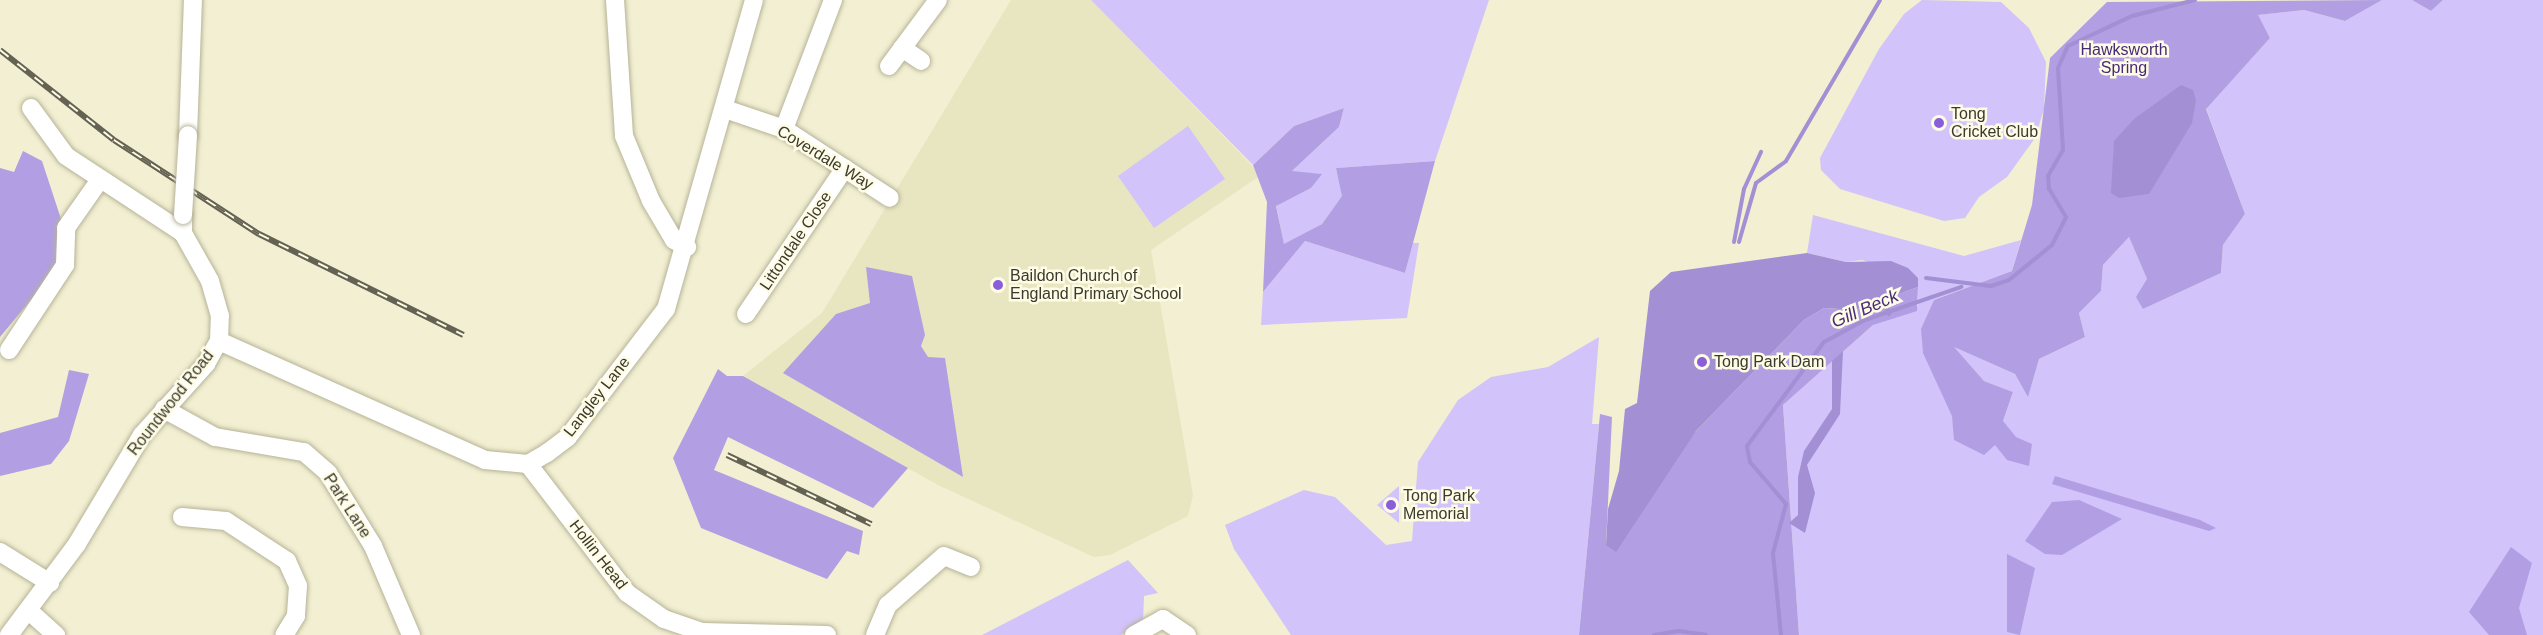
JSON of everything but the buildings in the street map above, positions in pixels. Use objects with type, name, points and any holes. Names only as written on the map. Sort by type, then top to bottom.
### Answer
[{"type":"street","points":[[32,108],[66,156],[99,181],[183,224],[193,0]]},
{"type":"street","points":[[615,0],[624,136],[651,201],[674,240],[687,247]]},
{"type":"street","name":"Langley Lane","points":[[528,464],[568,436],[666,309],[687,247],[754,0]]},
{"type":"street","points":[[784,129],[833,0]]},
{"type":"street","points":[[889,66],[938,0]]},
{"type":"street","points":[[902,48],[921,61]]},
{"type":"street","name":"Coverdale Way","points":[[725,109],[784,129],[890,198]]},
{"type":"street","name":"Littondale Close","points":[[746,314],[845,168]]},
{"type":"street","points":[[9,350],[65,266],[66,228],[99,181]]},
{"type":"street","name":"Roundwood Road","points":[[9,635],[50,583],[164,409],[219,341],[220,316],[210,280],[183,224]]},
{"type":"street","points":[[219,341],[485,460],[528,464]]},
{"type":"street","name":"Park Lane","points":[[164,409],[215,437],[304,452],[328,473],[373,546],[411,635]]},
{"type":"street","name":"Hollin Head","points":[[528,464],[627,592],[664,619],[702,632],[827,635]]},
{"type":"street","points":[[182,517],[226,521],[287,561],[298,586],[296,616],[284,635]]},
{"type":"street","points":[[0,552],[50,583]]},
{"type":"street","points":[[875,635],[888,605],[944,556],[971,567]]},
{"type":"street","points":[[28,610],[56,635]]},
{"type":"street","points":[[1134,635],[1163,619],[1187,635]]},
{"type":"shaded area","name":"Baildon Church of England Primary School","points":[[1011,0],[1091,0],[1261,175],[1151,250],[1193,495],[1188,516],[1110,555],[1094,557],[938,485],[743,376],[822,313]]},
{"type":"shaded area","points":[[1091,0],[1489,0],[1435,161],[1336,168],[1343,195],[1322,224],[1284,245],[1276,205],[1311,188],[1321,174],[1291,172],[1339,127],[1344,108],[1294,126],[1253,165]]},
{"type":"shaded area","name":"Tong Cricket Club","points":[[1922,0],[2001,2],[2029,28],[2046,62],[2044,109],[2035,138],[2007,177],[1979,197],[1965,218],[1944,221],[1840,189],[1821,170],[1820,158],[1879,49],[1904,14]]},
{"type":"shaded area","points":[[2382,0],[2412,0],[2431,11],[2443,0],[2543,0],[2543,635],[1799,635],[1783,405],[1873,325],[1918,306],[1918,278],[1862,260],[1846,262],[1807,253],[1813,215],[1964,256],[2021,240],[2012,271],[1934,300],[1925,322],[2003,421],[2013,392],[1984,381],[1952,346],[2015,374],[2028,396],[2039,359],[2085,337],[2079,313],[2101,291],[2103,265],[2129,237],[2147,279],[2143,309],[2221,273],[2223,245],[2245,214],[2206,108],[2270,38],[2257,15],[2304,10],[2345,21]]},
{"type":"shaded area","points":[[2181,85],[2193,90],[2196,100],[2192,123],[2149,194],[2119,198],[2111,193],[2114,141],[2134,119]]},
{"type":"shaded area","points":[[1188,126],[1225,179],[1154,228],[1118,176]]},
{"type":"shaded area","points":[[1305,241],[1405,273],[1413,243],[1419,243],[1407,318],[1261,325],[1263,292]]},
{"type":"shaded area","name":"Tong Park Dam","points":[[1807,253],[1846,262],[1891,261],[1908,268],[1918,278],[1918,287],[1855,310],[1824,308],[1804,320],[1696,431],[1616,552],[1606,545],[1608,509],[1619,471],[1625,409],[1637,403],[1650,291],[1671,272]]},
{"type":"shaded area","points":[[1599,337],[1592,424],[1599,424],[1579,635],[1291,635],[1234,549],[1225,525],[1304,490],[1335,497],[1386,545],[1412,541],[1418,462],[1458,400],[1491,377],[1548,367]]},
{"type":"shaded area","points":[[1843,351],[1840,414],[1807,465],[1815,493],[1805,533],[1789,523],[1798,515],[1798,477],[1804,451],[1832,409],[1832,361]]},
{"type":"shaded area","points":[[1399,486],[1399,523],[1377,505]]},
{"type":"shaded area","points":[[1128,560],[1158,593],[1144,596],[1143,621],[1121,635],[982,635]]},
{"type":"green space","name":"Hawksworth Spring","points":[[2382,0],[2345,21],[2304,10],[2258,15],[2270,38],[2206,109],[2245,214],[2223,245],[2221,273],[2143,309],[2136,297],[2147,279],[2129,237],[2103,265],[2101,291],[2079,313],[2085,337],[2039,359],[2028,397],[2015,374],[1954,347],[1984,381],[2013,392],[2003,421],[2016,437],[2032,444],[2029,466],[2007,460],[1995,445],[1984,455],[1954,440],[1952,416],[1923,353],[1921,329],[1934,300],[2012,271],[2032,205],[2050,58],[2107,2]]},
{"type":"green space","points":[[2412,0],[2443,0],[2431,11]]},
{"type":"green space","points":[[1344,108],[1339,127],[1292,171],[1322,174],[1311,188],[1276,206],[1284,244],[1322,224],[1342,196],[1336,168],[1435,161],[1405,273],[1305,241],[1263,292],[1267,202],[1253,165],[1294,126]]},
{"type":"green space","points":[[23,151],[42,161],[62,222],[55,271],[0,337],[0,168],[14,172]]},
{"type":"green space","points":[[866,267],[912,276],[925,335],[921,346],[928,357],[945,358],[963,477],[783,373],[836,314],[870,303]]},
{"type":"green space","points":[[1918,287],[1917,311],[1873,325],[1783,405],[1799,635],[1579,635],[1600,414],[1612,417],[1606,545],[1696,431],[1804,320],[1824,308],[1855,310]]},
{"type":"green space","points":[[718,369],[727,376],[743,376],[908,468],[873,508],[728,437],[714,470],[863,531],[859,555],[847,551],[827,579],[701,528],[673,458]]},
{"type":"green space","points":[[69,370],[89,374],[69,441],[51,464],[0,476],[0,433],[58,417]]},
{"type":"green space","points":[[2055,476],[2200,520],[2216,528],[2209,531],[2052,484]]},
{"type":"green space","points":[[2079,500],[2122,519],[2062,555],[2045,554],[2025,541],[2052,502]]},
{"type":"green space","points":[[2511,547],[2532,563],[2519,608],[2527,635],[2489,635],[2469,612]]},
{"type":"green space","points":[[2007,554],[2035,568],[2020,635],[2007,632]]},
{"type":"waterway","points":[[1739,242],[1756,183],[1786,161],[1880,0]]},
{"type":"waterway","name":"Gill Beck","points":[[1926,278],[1991,286],[2009,280],[2052,245],[2066,217],[2049,189],[2048,176],[2063,150],[2058,68],[2068,46],[2132,16],[2195,0]]},
{"type":"waterway","points":[[1734,242],[1744,189],[1761,152]]},
{"type":"waterway","name":"Gill Beck","points":[[1781,635],[1773,553],[1786,504],[1750,462],[1747,446],[1824,342],[1865,320],[1961,287]]},
{"type":"waterway","points":[[1884,301],[1889,314]]},
{"type":"waterway","name":"Gill Beck","points":[[1654,635],[1679,631],[1706,635]]},
{"type":"railway","points":[[0,50],[114,140],[259,234],[463,335]]},
{"type":"railway","points":[[727,455],[871,524]]},
{"type":"place","name":"Tong Cricket Club","points":[[1939,123]]},
{"type":"place","name":"Baildon Church of England Primary School","points":[[998,285]]},
{"type":"place","name":"Tong Park Dam","points":[[1702,362]]},
{"type":"place","name":"Tong Park Memorial","points":[[1391,505]]}]
